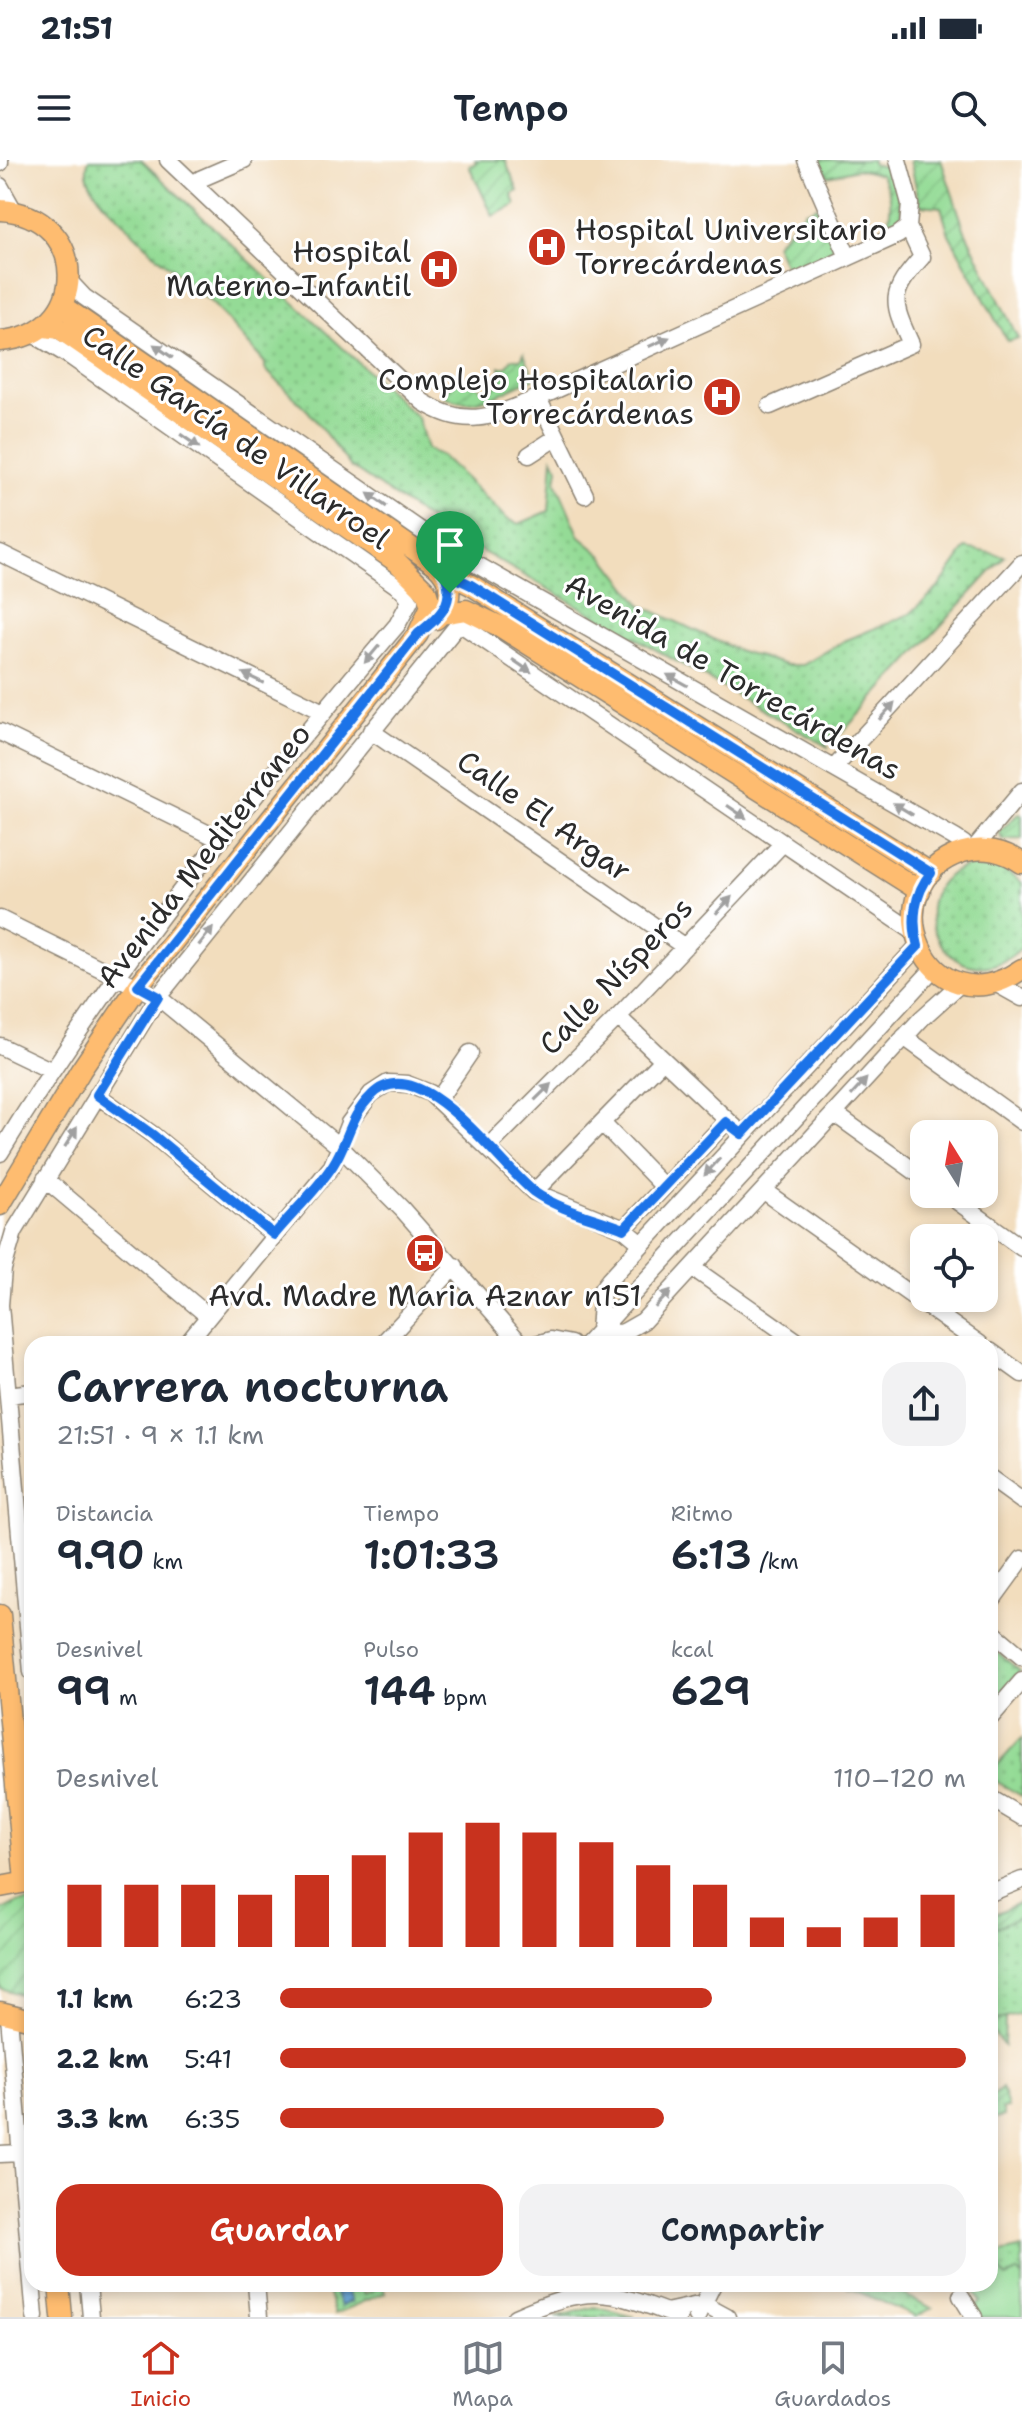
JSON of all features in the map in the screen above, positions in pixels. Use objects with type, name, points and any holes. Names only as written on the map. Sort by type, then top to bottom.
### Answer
[{"type":"main road","points":[[0,341],[39,331],[62,306],[69,281],[68,261],[61,243],[40,222],[7,211]]},
{"type":"main road","name":"Calle García de Villarroel","points":[[62,306],[444,572]]},
{"type":"main road","name":"Calle García de Villarroel","points":[[39,331],[60,329],[397,562],[430,598],[429,615],[418,634]]},
{"type":"main road","points":[[397,562],[920,891]]},
{"type":"main road","points":[[444,572],[450,593],[449,620]]},
{"type":"main road","name":"Avenida de Torrecárdenas","points":[[444,572],[471,585],[931,873]]},
{"type":"main road","points":[[418,634],[466,610],[501,627]]},
{"type":"main road","name":"Avenida Mediterraneo","points":[[0,1205],[81,1070],[138,986],[418,634]]},
{"type":"main road","points":[[1019,858],[969,850],[949,858],[931,873],[920,891],[916,939],[934,968],[960,984],[997,984],[1022,969]]},
{"type":"main road","points":[[0,1615],[24,1843]]},
{"type":"main road","points":[[0,1887],[24,1882]]},
{"type":"main road","points":[[4,2015],[24,2019]]},
{"type":"main road","points":[[60,2292],[62,2317]]},
{"type":"street","points":[[168,160],[423,402],[444,415],[481,419],[538,398],[908,227]]},
{"type":"street","points":[[180,160],[200,179],[223,211]]},
{"type":"street","points":[[200,179],[244,160]]},
{"type":"street","points":[[806,160],[848,257]]},
{"type":"street","points":[[770,406],[911,344],[894,300],[896,289],[922,257],[908,227],[910,204],[898,160]]},
{"type":"street","points":[[0,186],[7,211]]},
{"type":"street","name":"Calle García de Villarroel","points":[[69,281],[84,297],[465,559]]},
{"type":"street","name":"Calle García de Villarroel","points":[[39,331],[71,357],[403,590],[410,601],[404,614],[323,712]]},
{"type":"street","points":[[538,398],[585,495]]},
{"type":"street","points":[[529,455],[557,437]]},
{"type":"street","points":[[0,553],[323,712],[219,839],[116,975],[50,1070],[0,1153]]},
{"type":"street","name":"Avenida de Torrecárdenas","points":[[465,559],[834,768],[955,838],[969,850]]},
{"type":"street","points":[[834,768],[1022,563]]},
{"type":"street","points":[[24,1550],[0,1305],[3,1269],[14,1232],[158,997],[371,731],[449,620],[462,625],[783,843],[916,939],[602,1289],[599,1331]]},
{"type":"street","name":"Calle El Argar","points":[[371,731],[679,943],[687,945]]},
{"type":"street","points":[[0,732],[219,839]]},
{"type":"street","points":[[969,850],[1022,791]]},
{"type":"street","name":"Calle Nísperos","points":[[488,1147],[618,1017],[783,843]]},
{"type":"street","points":[[0,919],[158,997],[342,1149],[455,1266],[514,1336]]},
{"type":"street","points":[[594,1336],[934,968]]},
{"type":"street","points":[[622,1333],[643,1321],[904,1037],[947,992],[960,984]]},
{"type":"street","points":[[997,984],[1022,998]]},
{"type":"street","points":[[618,1017],[742,1134]]},
{"type":"street","points":[[904,1037],[1022,1122]]},
{"type":"street","points":[[0,1046],[50,1070]]},
{"type":"street","points":[[438,1100],[470,1053]]},
{"type":"street","points":[[534,1192],[663,1060]]},
{"type":"street","points":[[192,1336],[332,1166],[342,1149],[349,1123],[371,1094],[388,1083],[407,1084],[438,1100],[534,1192],[624,1229],[642,1244]]},
{"type":"street","points":[[97,1095],[153,1135],[274,1235]]},
{"type":"street","points":[[835,1114],[910,1168]]},
{"type":"street","points":[[624,1229],[726,1122]]},
{"type":"street","points":[[602,1123],[664,1187]]},
{"type":"street","points":[[45,1179],[207,1315]]},
{"type":"street","points":[[764,1191],[969,1336]]},
{"type":"street","points":[[966,1208],[1022,1248]]},
{"type":"street","points":[[389,1336],[455,1266]]},
{"type":"street","points":[[693,1268],[790,1336]]},
{"type":"street","points":[[599,1331],[626,1336]]},
{"type":"street","points":[[998,1357],[1022,1374]]},
{"type":"street","points":[[8,1395],[24,1393]]},
{"type":"street","points":[[998,1484],[1022,1501]]},
{"type":"street","points":[[998,1592],[1022,1559]]},
{"type":"street","points":[[998,1637],[1022,1657]]},
{"type":"street","points":[[998,1709],[1022,1681]]},
{"type":"street","points":[[998,1803],[1022,1817]]},
{"type":"street","points":[[998,1890],[1022,1880]]},
{"type":"street","points":[[4,2015],[24,2197]]},
{"type":"street","points":[[0,2154],[20,2153]]},
{"type":"street","points":[[33,2292],[35,2317]]},
{"type":"street","points":[[89,2292],[91,2317]]},
{"type":"street","points":[[257,2292],[259,2317]]},
{"type":"street","points":[[701,2311],[709,2292]]},
{"type":"street","points":[[515,2317],[556,2299],[598,2293],[624,2296],[670,2315],[701,2311],[727,2317]]},
{"type":"street","points":[[961,2296],[974,2317]]},
{"type":"green space","points":[[89,160],[141,160],[418,418],[427,449],[442,456],[507,519],[519,524],[549,511],[553,458],[558,468],[556,482],[580,537],[604,557],[642,606],[737,650],[786,665],[803,665],[844,641],[910,614],[938,588],[966,548],[1005,556],[840,735],[835,731],[825,742],[828,747],[446,531],[351,467],[308,411],[265,369],[265,363],[213,304],[157,256],[102,201],[88,177]]},
{"type":"green space","points":[[475,160],[505,160],[518,191],[512,194],[516,205],[493,216],[469,166],[476,163]]},
{"type":"green space","points":[[818,160],[872,160],[872,164],[894,169],[903,220],[888,225],[890,198],[880,174],[857,169],[828,176]]},
{"type":"green space","points":[[910,160],[941,160],[965,231],[1018,338],[1007,341],[949,234],[941,207],[920,205]]},
{"type":"green space","points":[[817,206],[837,251],[786,269],[775,244],[805,211]]},
{"type":"green space","points":[[524,353],[534,378],[475,402],[463,402],[441,393],[458,380],[466,383],[472,379],[481,389],[490,391],[502,380],[500,367],[506,367],[512,359],[521,359]]},
{"type":"green space","points":[[1019,813],[1022,816],[1022,839],[1003,840],[999,833]]},
{"type":"green space","points":[[982,863],[998,866],[1022,883],[1022,947],[995,964],[971,966],[951,955],[937,937],[931,915],[935,892],[951,874]]},
{"type":"green space","points":[[998,1653],[1020,1671],[998,1697]]},
{"type":"green space","points":[[1022,1738],[1022,1796],[998,1782],[998,1764]]},
{"type":"green space","points":[[24,1902],[24,1995],[0,1988],[0,1911]]},
{"type":"green space","points":[[1022,1902],[1022,2014],[998,2020],[998,1912]]},
{"type":"green space","points":[[1022,1902],[1022,1916],[998,1926],[998,1912]]},
{"type":"green space","points":[[1005,2018],[1004,2046],[998,2039],[998,2020]]},
{"type":"green space","points":[[1002,2088],[1008,2108],[1002,2109],[1004,2116],[998,2118],[998,2092]]},
{"type":"green space","points":[[1022,2248],[1022,2278],[1017,2272],[1006,2277],[998,2267],[998,2254]]},
{"type":"green space","points":[[998,2267],[1006,2277],[1017,2272],[1022,2278],[1022,2317],[979,2317],[973,2307],[980,2302],[974,2292],[998,2292]]},
{"type":"green space","points":[[328,2292],[340,2292],[352,2301],[348,2292],[385,2292],[385,2293],[335,2314]]},
{"type":"green space","points":[[859,2292],[899,2292],[932,2308],[916,2317]]},
{"type":"green space","points":[[595,2307],[635,2317],[555,2317]]},
{"type":"water","points":[[335,2292],[348,2292],[352,2301],[341,2306]]},
{"type":"place","name":"Hospital Universitario Torrecárdenas","points":[[547,247]]},
{"type":"place","name":"Hospital Materno-Infantil","points":[[439,269]]},
{"type":"place","name":"Complejo Hospitalario Torrecárdenas","points":[[722,397]]},
{"type":"place","name":"Avd. Madre Maria Aznar n151","points":[[425,1253]]},
{"type":"route","points":[[444,572],[471,585],[931,873],[922,884],[914,914],[918,946],[742,1134],[726,1122],[624,1229],[534,1192],[430,1093],[407,1084],[388,1083],[371,1094],[349,1123],[342,1149],[332,1166],[274,1235],[153,1135],[97,1095],[158,997],[138,986],[230,866],[418,634],[442,614],[450,593],[444,572]]}]
